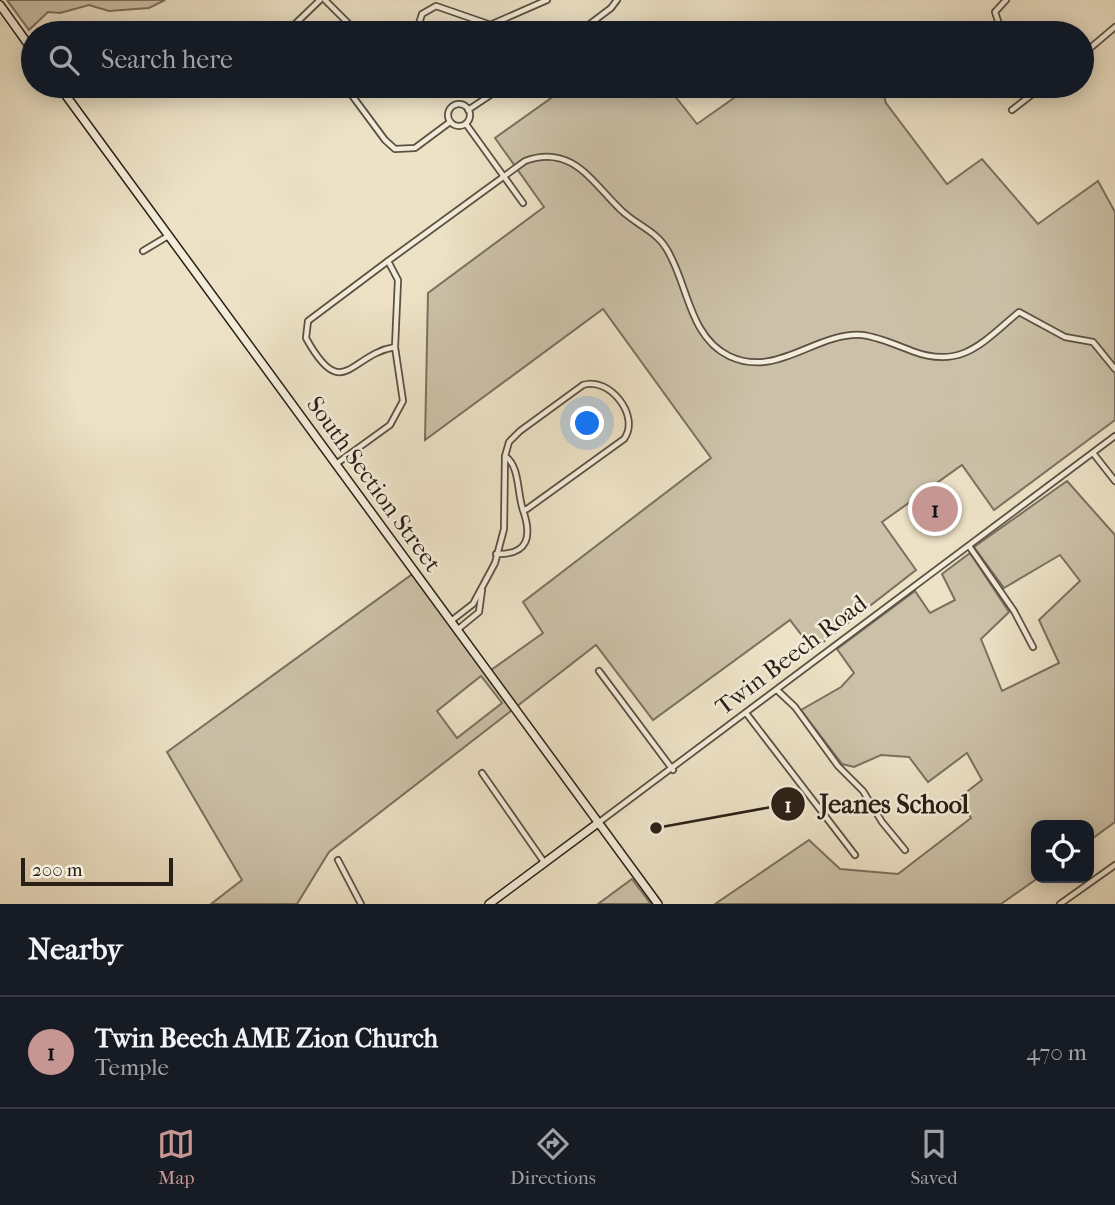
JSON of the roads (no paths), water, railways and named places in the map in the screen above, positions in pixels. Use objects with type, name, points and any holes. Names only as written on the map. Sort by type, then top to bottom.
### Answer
[{"type":"street","points":[[299,21],[323,0],[345,21]]},
{"type":"street","points":[[495,21],[547,0]]},
{"type":"street","points":[[594,21],[617,0]]},
{"type":"street","points":[[998,21],[995,12],[1006,0]]},
{"type":"street","points":[[0,5],[3,16],[21,37]]},
{"type":"street","points":[[420,21],[422,14],[436,6],[479,21]]},
{"type":"street","points":[[1094,45],[1115,27]]},
{"type":"street","name":"South Section Street","points":[[68,98],[658,904]]},
{"type":"street","points":[[354,98],[384,140],[395,149],[415,148],[450,122]]},
{"type":"street","points":[[468,110],[486,98]]},
{"type":"street","points":[[1012,110],[1027,98]]},
{"type":"street","points":[[463,105],[468,110],[469,119],[466,124],[456,126],[450,122],[448,112],[453,106],[463,105]]},
{"type":"street","points":[[466,124],[523,203]]},
{"type":"street","points":[[395,347],[380,349],[351,371],[338,372],[326,367],[306,338],[306,327],[312,316],[503,176],[525,161],[539,157],[572,163],[587,172],[623,212],[665,246],[700,329],[729,356],[749,362],[770,362],[832,338],[852,335],[872,336],[928,356],[948,358],[971,351],[1019,312],[1065,337],[1093,342],[1115,369]]},
{"type":"street","points":[[143,251],[168,236]]},
{"type":"street","points":[[336,464],[390,425],[401,409],[404,392],[395,347],[398,279],[388,261]]},
{"type":"street","points":[[450,621],[472,604],[482,589],[496,554],[504,529],[505,456],[509,442],[520,430],[587,383],[607,387],[629,418],[629,429],[624,439],[538,503],[523,510]]},
{"type":"street","name":"Twin Beech Road","points":[[489,904],[673,770],[1115,436]]},
{"type":"street","points":[[1093,453],[1115,481]]},
{"type":"street","points":[[496,554],[512,553],[527,540],[529,528],[517,492],[515,469],[505,456]]},
{"type":"street","points":[[969,546],[1014,611],[1033,647]]},
{"type":"street","points":[[456,631],[479,612],[482,589]]},
{"type":"street","points":[[599,671],[673,770]]},
{"type":"street","points":[[778,690],[795,708],[838,766],[863,791],[882,822],[905,850]]},
{"type":"street","points":[[746,713],[855,855]]},
{"type":"street","points":[[482,773],[545,863]]},
{"type":"street","points":[[338,860],[361,904]]},
{"type":"street","points":[[1059,904],[1115,865]]},
{"type":"place","name":"Twin Beech AME Zion Church","points":[[935,509]]},
{"type":"place","name":"Jeanes School","points":[[656,828]]}]
